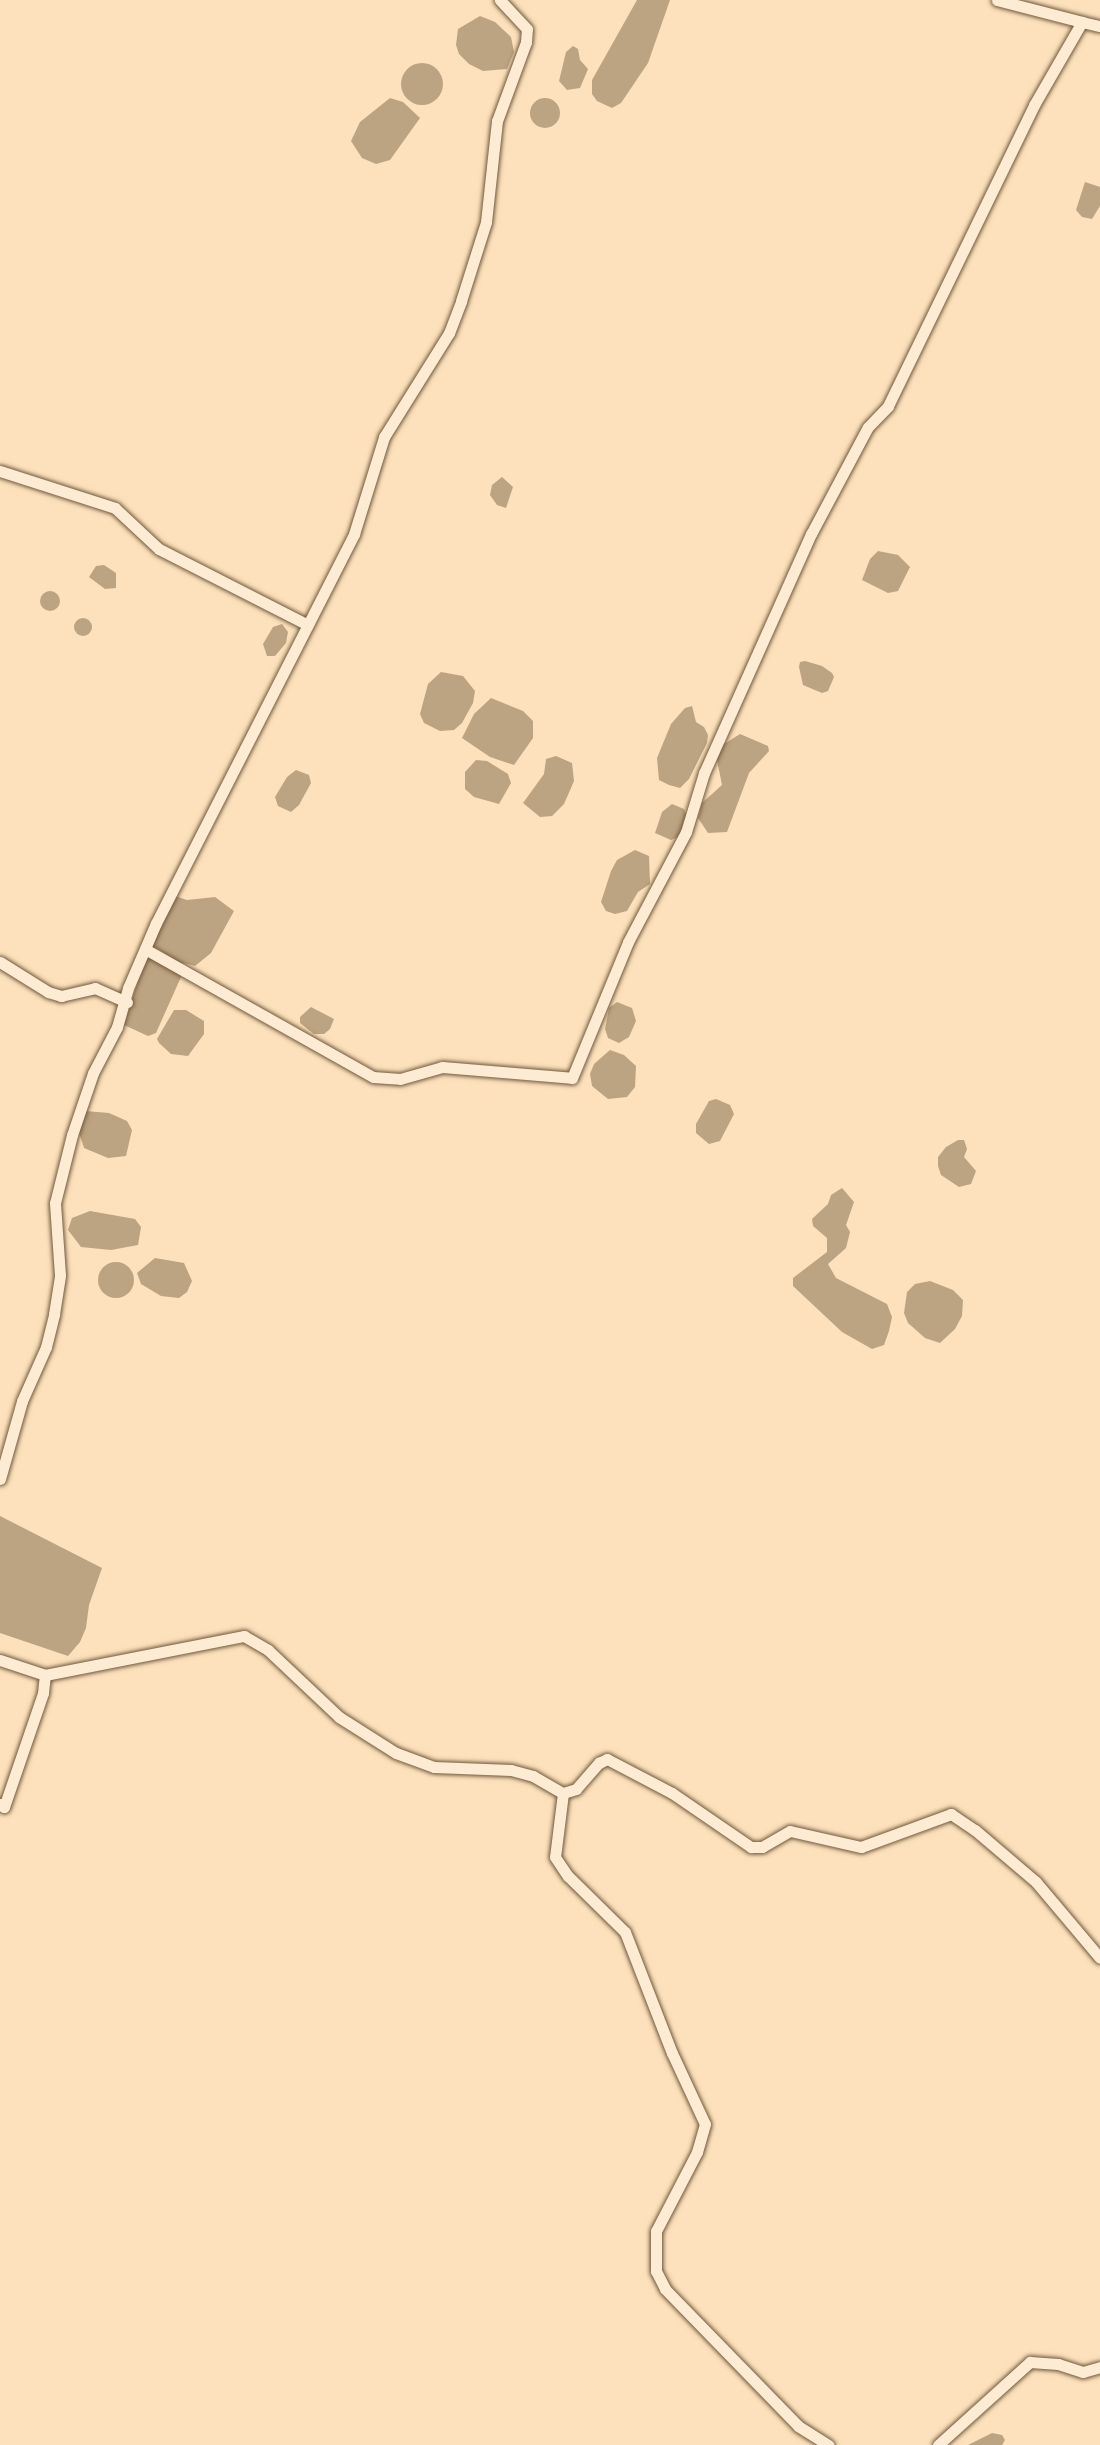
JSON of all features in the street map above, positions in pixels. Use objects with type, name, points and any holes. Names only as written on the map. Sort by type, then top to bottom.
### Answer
[{"type":"street","points":[[0,1479],[22,1401],[46,1347],[58,1296],[55,1203],[72,1135],[93,1073],[127,1002],[128,988],[145,949],[354,534],[384,437],[449,333],[481,240],[495,167],[497,121],[526,42],[527,29],[500,0]]},
{"type":"street","points":[[997,0],[1100,26]]},
{"type":"street","points":[[145,949],[373,1077],[400,1079],[442,1067],[572,1078],[628,942],[686,832],[704,773],[811,534],[868,427],[888,406],[1034,105],[1082,22]]},
{"type":"street","points":[[0,471],[115,508],[159,549],[308,625]]},
{"type":"street","points":[[0,962],[48,992],[61,996],[95,988],[127,1002]]},
{"type":"street","points":[[0,1660],[45,1675],[244,1636],[268,1650],[339,1717],[396,1753],[434,1767],[511,1770],[533,1776],[563,1793],[576,1789],[599,1763],[607,1759],[672,1793],[751,1847],[762,1847],[790,1831],[861,1847],[951,1814],[1036,1882],[1100,1958]]},
{"type":"street","points":[[0,1804],[4,1807],[43,1693],[45,1675]]},
{"type":"street","points":[[563,1793],[555,1857],[568,1876],[625,1932],[672,2053],[705,2124],[697,2152],[656,2231],[656,2271],[665,2289],[798,2426],[829,2445]]},
{"type":"street","points":[[938,2445],[1030,2362],[1058,2364],[1083,2372],[1100,2367]]},
{"type":"shaded area","points":[[637,0],[670,0],[648,63],[621,103],[612,108],[597,101],[592,94],[592,80]]},
{"type":"shaded area","points":[[480,16],[495,22],[511,37],[514,52],[507,69],[483,71],[459,54],[456,45],[458,29]]},
{"type":"shaded area","points":[[573,46],[578,49],[580,60],[588,69],[580,88],[567,90],[559,81],[566,52]]},
{"type":"shaded area","points":[[422,63],[437,69],[443,84],[437,99],[422,105],[407,99],[401,84],[407,69]]},
{"type":"shaded area","points":[[390,98],[403,102],[420,118],[390,160],[376,164],[362,158],[351,141],[360,122]]},
{"type":"shaded area","points":[[545,98],[551,99],[559,107],[559,119],[551,127],[545,128],[539,127],[531,119],[530,113],[531,107],[539,99]]},
{"type":"shaded area","points":[[1085,182],[1100,187],[1100,206],[1092,219],[1082,217],[1076,210]]},
{"type":"shaded area","points":[[502,477],[513,487],[506,508],[497,505],[490,495],[492,485]]},
{"type":"shaded area","points":[[878,551],[898,555],[910,567],[898,591],[888,593],[862,580],[870,559]]},
{"type":"shaded area","points":[[104,565],[116,573],[116,588],[105,589],[89,577],[96,566]]},
{"type":"shaded area","points":[[50,591],[57,594],[60,601],[57,608],[50,611],[43,608],[40,601],[43,594]]},
{"type":"shaded area","points":[[79,618],[87,618],[92,627],[90,634],[79,636],[74,631],[74,623]]},
{"type":"shaded area","points":[[282,624],[288,632],[286,643],[275,656],[267,656],[263,644],[273,627]]},
{"type":"shaded area","points":[[805,661],[832,673],[834,677],[828,691],[822,693],[803,685],[799,667],[800,662]]},
{"type":"shaded area","points":[[441,672],[463,676],[475,691],[473,703],[462,723],[454,730],[440,731],[424,723],[420,714],[428,684]]},
{"type":"shaded area","points":[[491,698],[523,711],[533,721],[533,738],[514,765],[490,757],[462,738],[474,714]]},
{"type":"shaded area","points":[[692,706],[696,722],[704,727],[708,735],[707,743],[689,779],[680,788],[659,780],[657,758],[671,724],[685,708]]},
{"type":"shaded area","points":[[740,734],[768,746],[769,751],[749,773],[727,832],[708,833],[698,818],[702,803],[722,785],[716,755],[724,744]]},
{"type":"shaded area","points":[[556,756],[572,763],[574,781],[564,804],[552,816],[540,817],[523,803],[544,774],[546,759]]},
{"type":"shaded area","points":[[476,760],[487,761],[508,774],[511,783],[499,804],[474,797],[465,789],[465,772]]},
{"type":"shaded area","points":[[296,770],[309,775],[311,783],[299,805],[291,812],[278,806],[275,797],[287,777]]},
{"type":"shaded area","points":[[672,804],[684,809],[687,817],[678,837],[671,840],[655,833],[662,812]]},
{"type":"shaded area","points":[[635,850],[649,856],[650,884],[638,892],[627,911],[615,914],[606,911],[601,902],[611,871],[617,860]]},
{"type":"shaded area","points":[[175,896],[187,900],[215,897],[234,911],[211,953],[195,966],[179,962],[151,945]]},
{"type":"shaded area","points":[[151,957],[180,972],[181,977],[156,1033],[148,1036],[124,1025],[144,962]]},
{"type":"shaded area","points":[[617,1002],[632,1008],[636,1021],[629,1037],[619,1043],[608,1038],[605,1029],[609,1008]]},
{"type":"shaded area","points":[[311,1007],[334,1019],[324,1034],[314,1034],[300,1023],[300,1017]]},
{"type":"shaded area","points":[[174,1010],[186,1010],[204,1021],[204,1034],[188,1056],[171,1054],[157,1039]]},
{"type":"shaded area","points":[[610,1050],[624,1055],[636,1066],[635,1087],[627,1097],[608,1099],[592,1086],[590,1074],[594,1064]]},
{"type":"shaded area","points":[[716,1099],[730,1105],[734,1114],[720,1141],[709,1144],[696,1133],[696,1124],[709,1101]]},
{"type":"shaded area","points":[[85,1111],[109,1113],[127,1121],[132,1130],[126,1156],[108,1158],[84,1148],[78,1129]]},
{"type":"shaded area","points":[[964,1140],[967,1149],[964,1157],[976,1171],[971,1184],[959,1187],[941,1175],[938,1166],[938,1157],[946,1147]]},
{"type":"shaded area","points":[[842,1188],[854,1202],[846,1225],[850,1232],[846,1248],[828,1264],[836,1278],[887,1304],[892,1317],[889,1331],[884,1345],[872,1349],[842,1332],[793,1286],[793,1278],[827,1252],[827,1238],[813,1226],[812,1219],[828,1204],[831,1195]]},
{"type":"shaded area","points":[[90,1211],[135,1219],[141,1227],[138,1245],[111,1250],[81,1247],[68,1230],[72,1218]]},
{"type":"shaded area","points":[[155,1258],[184,1263],[192,1281],[187,1292],[179,1298],[161,1296],[141,1284],[137,1273]]},
{"type":"shaded area","points":[[116,1262],[129,1267],[134,1280],[129,1293],[116,1298],[103,1293],[98,1280],[103,1267]]},
{"type":"shaded area","points":[[930,1281],[953,1290],[963,1300],[962,1316],[955,1329],[940,1343],[925,1338],[908,1323],[904,1313],[907,1292],[915,1284]]},
{"type":"shaded area","points":[[0,1516],[102,1568],[89,1605],[86,1628],[80,1642],[68,1656],[0,1633]]},
{"type":"shaded area","points":[[992,2433],[1002,2435],[1005,2440],[1002,2445],[968,2445]]}]
